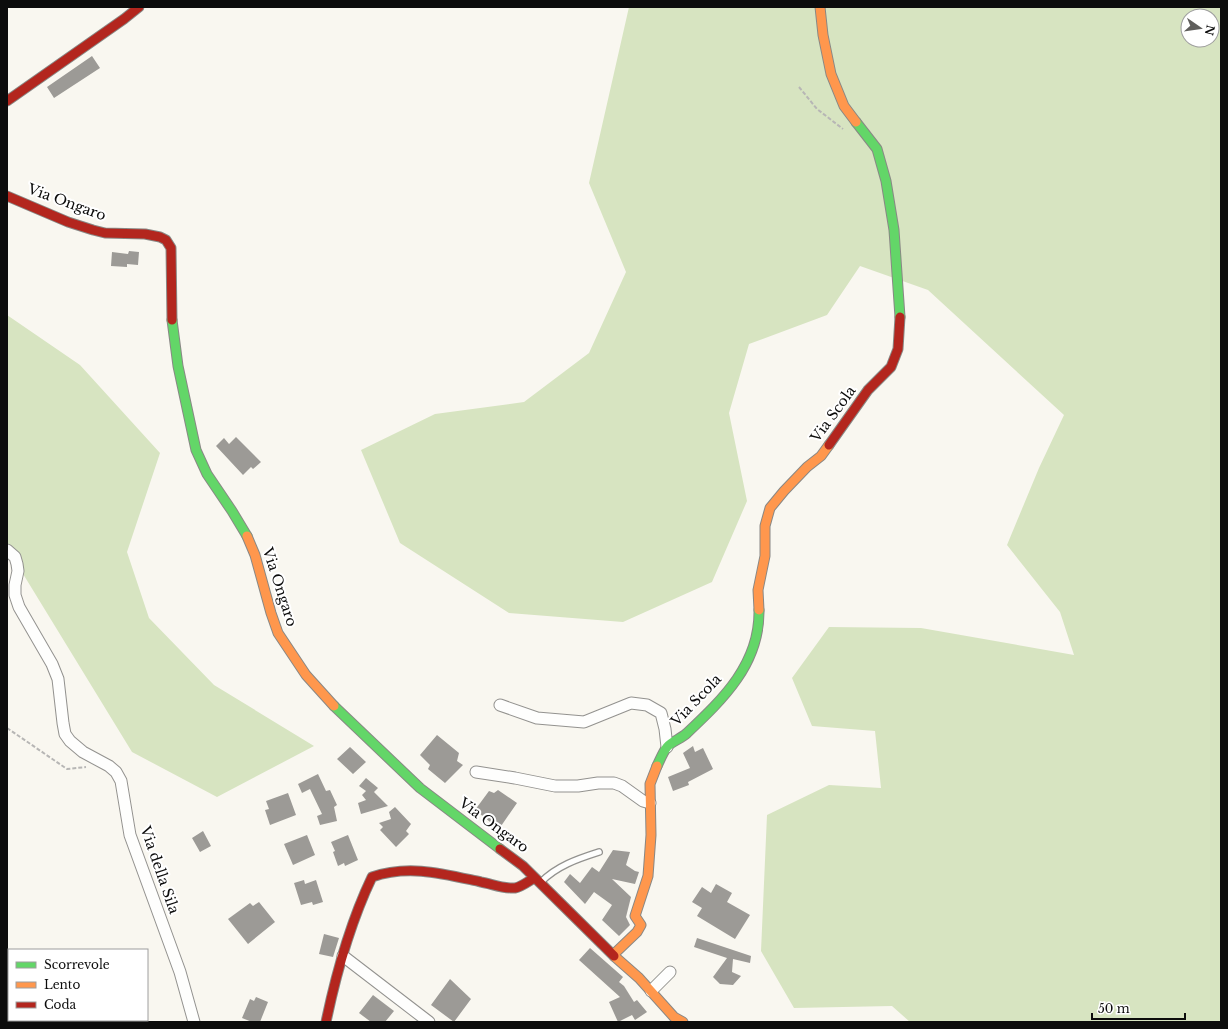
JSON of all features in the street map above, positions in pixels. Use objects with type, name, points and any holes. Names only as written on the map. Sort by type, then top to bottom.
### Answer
[{"type":"street","points":[[7,101],[139,7]]},
{"type":"street","name":"Via Scola","points":[[667,747],[685,735],[724,697],[743,671],[755,643],[759,613],[758,590],[765,556],[765,526],[770,508],[807,467],[821,456],[837,436],[855,407],[868,390],[891,367],[898,348],[900,319],[897,263],[894,230],[886,181],[877,149],[844,106],[831,74],[823,35],[820,7]]},
{"type":"street","name":"Via Ongaro","points":[[7,196],[63,219],[105,233],[136,234],[166,240],[171,248],[172,328],[178,366],[196,450],[207,474],[232,511],[255,555],[271,614],[278,633],[306,675],[328,700],[420,788],[523,866],[596,940],[614,954],[678,1020]]},
{"type":"street","name":"Via della Sila","points":[[7,550],[15,557],[17,564],[18,571],[15,585],[15,595],[19,607],[52,664],[58,679],[63,723],[66,734],[70,741],[83,752],[109,766],[116,772],[121,781],[130,835],[180,972],[194,1022]]},
{"type":"street","points":[[500,705],[537,718],[584,722],[631,703],[647,705],[661,713],[666,729],[667,747],[650,784],[651,835],[648,876],[635,916],[641,925],[637,932],[614,954]]},
{"type":"street","points":[[476,772],[555,786],[614,783],[622,786],[643,801],[650,803]]},
{"type":"street","points":[[326,1022],[334,984],[363,894],[372,877],[386,872],[418,870],[442,873],[504,887],[516,888],[537,880]]},
{"type":"street","points":[[343,956],[429,1022]]},
{"type":"street","points":[[651,991],[670,972]]},
{"type":"lane","points":[[537,880],[572,860],[599,852]]},
{"type":"path","points":[[799,87],[817,109],[846,131]]},
{"type":"path","points":[[7,728],[67,768],[89,767]]},
{"type":"green space","points":[[629,7],[1221,7],[1221,1022],[910,1022],[892,1006],[794,1008],[761,951],[767,815],[829,785],[881,788],[875,731],[812,726],[792,678],[829,627],[921,628],[1074,655],[1060,612],[1007,545],[1039,468],[1064,415],[928,290],[860,266],[827,315],[749,344],[729,413],[747,501],[712,582],[623,622],[509,613],[400,543],[361,450],[435,414],[524,402],[589,353],[626,272],[589,183]]},
{"type":"green space","points":[[7,315],[80,365],[160,453],[127,552],[149,618],[214,685],[314,746],[217,797],[132,752],[9,551],[7,552]]},
{"type":"building","points":[[92,56],[100,68],[54,98],[47,87]]},
{"type":"building","points":[[129,251],[139,252],[138,265],[127,264],[127,267],[111,266],[112,252],[128,254]]},
{"type":"building","points":[[236,437],[261,462],[253,469],[251,467],[243,475],[216,446],[224,438],[229,444]]},
{"type":"building","points":[[437,735],[459,753],[457,761],[463,765],[445,783],[428,769],[430,765],[420,755]]},
{"type":"building","points":[[693,746],[695,752],[703,748],[713,769],[688,782],[689,785],[673,791],[668,777],[690,768],[683,753]]},
{"type":"building","points":[[350,747],[366,762],[353,774],[337,759]]},
{"type":"building","points":[[318,774],[326,791],[330,790],[337,805],[334,807],[337,821],[320,825],[317,816],[322,814],[310,789],[302,793],[298,784]]},
{"type":"building","points":[[366,778],[378,788],[374,792],[388,806],[361,814],[358,803],[366,800],[362,795],[366,791],[359,786]]},
{"type":"building","points":[[498,790],[517,803],[499,829],[475,810],[489,791],[494,793]]},
{"type":"building","points":[[288,793],[296,815],[270,825],[265,810],[269,809],[266,801]]},
{"type":"building","points":[[395,807],[411,824],[406,831],[409,834],[396,847],[380,830],[383,827],[379,823],[391,819],[389,812]]},
{"type":"building","points":[[203,831],[211,846],[200,852],[192,838]]},
{"type":"building","points":[[307,835],[315,855],[293,865],[284,844]]},
{"type":"building","points":[[348,835],[358,860],[345,866],[344,863],[338,866],[333,852],[335,851],[331,842]]},
{"type":"building","points":[[613,850],[630,852],[626,865],[639,872],[635,884],[612,879],[631,897],[626,917],[630,925],[619,936],[602,920],[612,905],[594,892],[585,904],[564,882],[570,874],[580,883],[592,867],[599,872]]},
{"type":"building","points":[[304,880],[305,884],[316,880],[323,902],[313,905],[312,902],[301,905],[294,883]]},
{"type":"building","points":[[716,884],[732,893],[727,902],[750,915],[735,939],[697,916],[702,908],[692,902],[702,887],[711,893]]},
{"type":"building","points":[[259,902],[275,922],[248,944],[228,919],[250,903],[253,906]]},
{"type":"building","points":[[324,934],[339,938],[333,957],[319,954]]},
{"type":"building","points":[[697,938],[751,956],[750,963],[733,959],[732,972],[741,976],[733,985],[720,984],[713,977],[727,958],[694,947]]},
{"type":"building","points":[[590,948],[623,977],[619,982],[624,986],[634,1002],[637,1000],[647,1012],[635,1020],[632,1015],[618,1022],[609,1002],[620,997],[579,960]]},
{"type":"building","points":[[450,979],[471,999],[454,1022],[431,1005]]},
{"type":"building","points":[[373,995],[394,1011],[385,1022],[371,1022],[359,1013]]},
{"type":"building","points":[[256,997],[268,1002],[260,1022],[252,1022],[242,1018],[250,999],[254,1001]]},
{"type":"traffic: fast","points":[[856,122],[877,149],[886,181],[894,230],[900,317]]},
{"type":"traffic: fast","points":[[172,320],[178,366],[196,450],[207,474],[247,536]]},
{"type":"traffic: fast","points":[[657,766],[667,747],[685,735],[714,707],[737,679],[746,664],[753,647],[758,629],[759,610]]},
{"type":"traffic: fast","points":[[334,706],[420,788],[500,849]]},
{"type":"traffic: slow","points":[[820,7],[823,35],[831,74],[844,106],[856,122]]},
{"type":"traffic: slow","points":[[759,610],[758,590],[765,556],[765,526],[770,508],[807,467],[821,456],[829,445]]},
{"type":"traffic: slow","points":[[247,536],[255,555],[278,633],[306,675],[334,706]]},
{"type":"traffic: slow","points":[[614,954],[637,932],[641,925],[635,916],[648,876],[651,835],[650,784],[657,766]]},
{"type":"traffic: slow","points":[[614,956],[639,978],[674,1017],[683,1022]]},
{"type":"traffic: jam","points":[[7,101],[139,7]]},
{"type":"traffic: jam","points":[[7,196],[68,222],[93,230],[105,233],[145,234],[160,237],[166,240],[171,248],[172,320]]},
{"type":"traffic: jam","points":[[829,445],[868,390],[891,367],[898,349],[900,317]]},
{"type":"traffic: jam","points":[[500,849],[523,866],[614,956]]},
{"type":"traffic: jam","points":[[326,1022],[334,985],[345,948],[357,911],[372,877],[399,871],[440,873],[511,888],[520,886],[534,878]]}]
